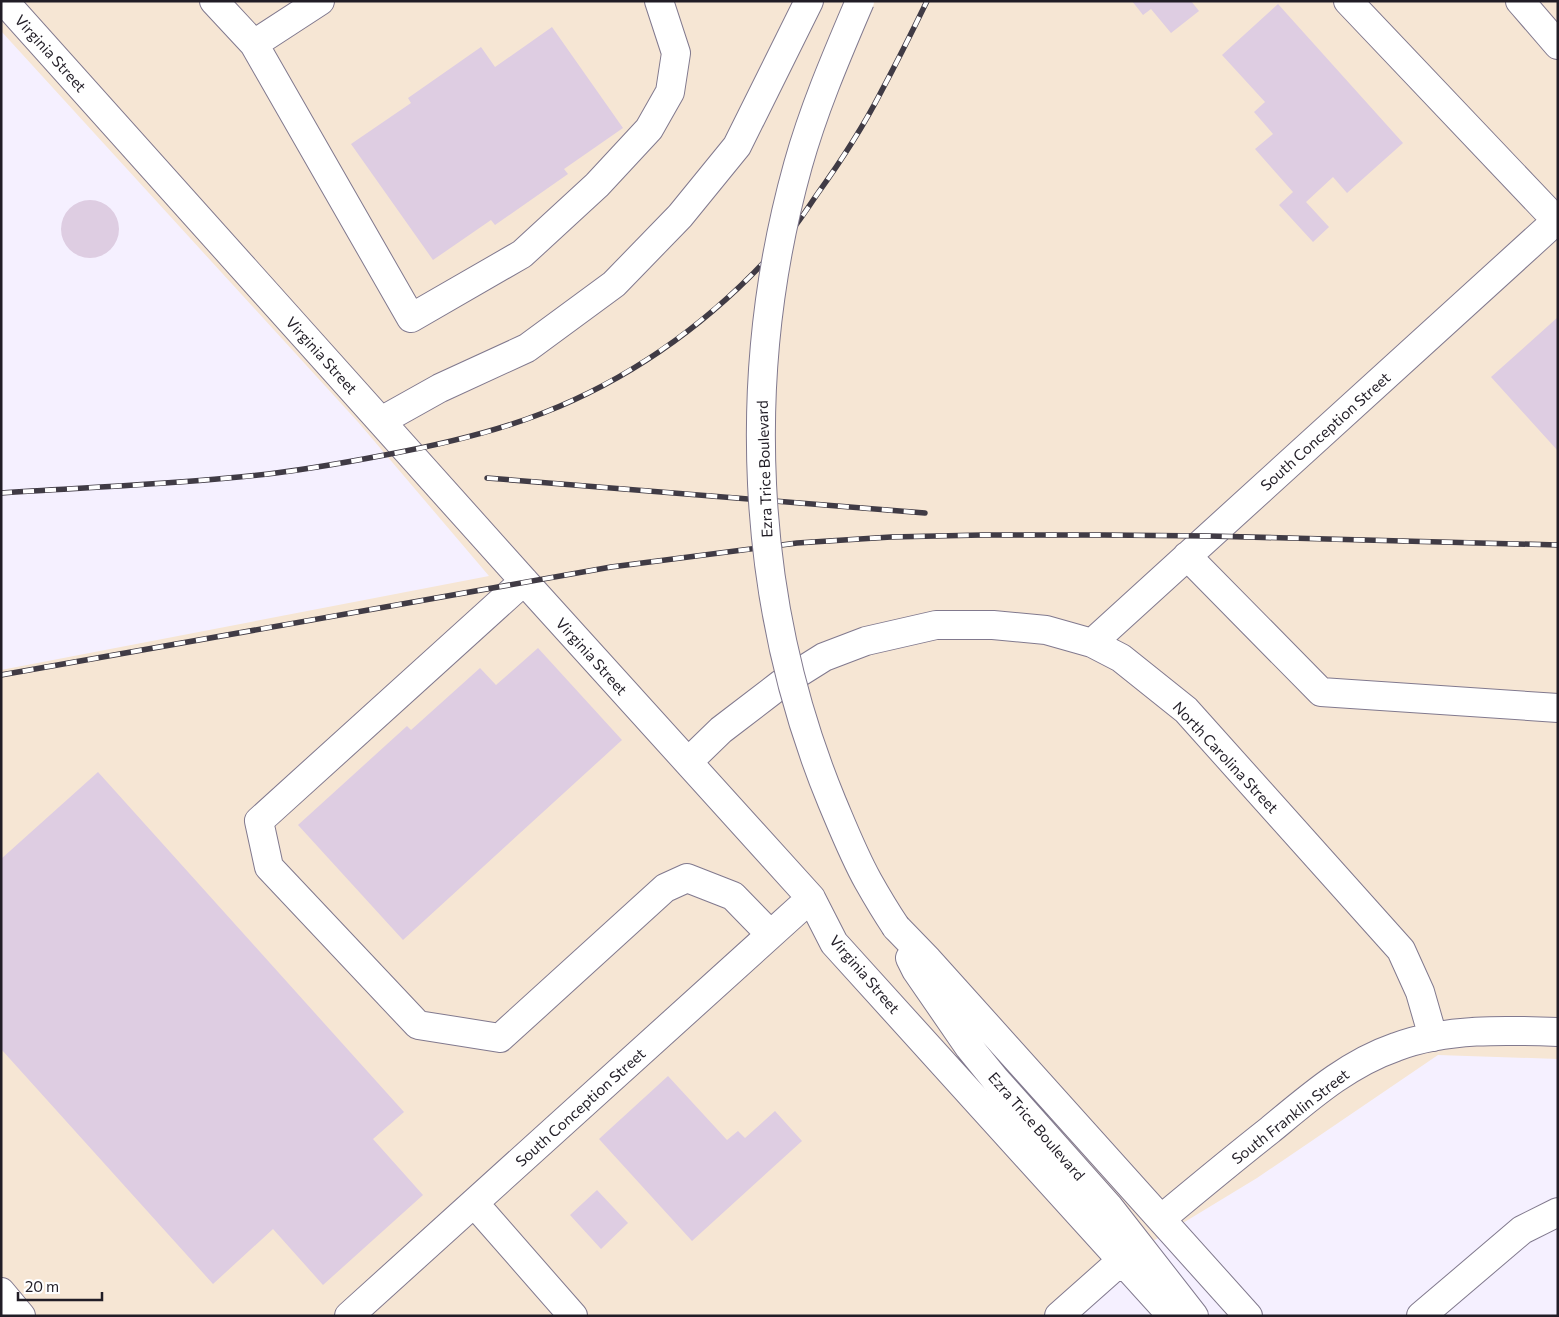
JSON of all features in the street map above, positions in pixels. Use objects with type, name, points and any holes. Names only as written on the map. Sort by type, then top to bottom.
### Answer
[{"type":"main road","name":"Virginia Street","points":[[4,1],[811,898],[834,943],[1172,1316]]},
{"type":"main road","points":[[214,1],[254,44],[411,318],[522,254],[597,185],[649,129],[670,92],[676,53],[659,1]]},
{"type":"main road","points":[[254,44],[320,1]]},
{"type":"main road","points":[[381,421],[440,388],[527,348],[614,284],[680,216],[737,146],[809,1]]},
{"type":"main road","name":"Ezra Trice Boulevard","points":[[860,1],[812,120],[784,221],[773,279],[762,381],[762,468],[767,551],[781,635],[804,725],[823,780],[867,880],[896,927],[916,970],[969,1047],[995,1079],[1109,1207],[1194,1316]]},
{"type":"main road","points":[[1348,1],[1557,220]]},
{"type":"main road","points":[[1520,1],[1558,45]]},
{"type":"main road","name":"South Conception Street","points":[[1092,643],[1557,220]]},
{"type":"main road","points":[[1187,556],[1321,692],[1558,708]]},
{"type":"main road","points":[[524,581],[259,821],[269,868],[418,1025],[500,1038],[665,888],[687,878],[733,896],[770,934]]},
{"type":"main road","name":"North Carolina Street","points":[[688,762],[721,730],[781,684],[824,657],[866,641],[936,625],[993,625],[1046,630],[1092,643],[1121,658],[1186,710],[1401,950],[1420,992],[1433,1037]]},
{"type":"main road","name":"South Conception Street","points":[[349,1316],[811,898]]},
{"type":"main road","name":"Ezra Trice Boulevard","points":[[896,927],[928,960],[1161,1219]]},
{"type":"main road","name":"South Franklin Street","points":[[1161,1219],[1313,1094],[1346,1070],[1396,1047],[1433,1037],[1498,1030],[1558,1032]]},
{"type":"main road","points":[[995,1079],[1036,1106],[1182,1265],[1225,1316]]},
{"type":"main road","points":[[474,1203],[573,1316]]},
{"type":"main road","points":[[1421,1316],[1522,1230],[1558,1212]]},
{"type":"main road","points":[[1161,1219],[1248,1316]]},
{"type":"main road","points":[[1059,1316],[1122,1260]]},
{"type":"main road","points":[[1440,1316],[1444,1305],[1468,1276]]},
{"type":"main road","points":[[1,1292],[21,1316]]},
{"type":"shaded area","points":[[1,1],[1558,1],[1558,1059],[1438,1055],[1257,1178],[1122,1260],[1059,1316],[1,1316],[1,670],[489,576],[358,422],[1,31]]},
{"type":"building","points":[[1132,1],[1191,1],[1199,11],[1171,33],[1151,9],[1143,15]]},
{"type":"building","points":[[1278,4],[1403,143],[1347,193],[1333,177],[1306,202],[1329,227],[1313,242],[1279,205],[1293,192],[1255,149],[1273,134],[1254,112],[1265,102],[1222,55]]},
{"type":"building","points":[[552,27],[623,128],[564,169],[568,174],[495,225],[491,220],[433,260],[351,144],[411,103],[408,98],[481,47],[495,67]]},
{"type":"building","points":[[90,200],[101,202],[114,213],[119,229],[117,240],[106,253],[90,258],[79,256],[66,245],[61,229],[63,218],[74,205]]},
{"type":"building","points":[[1558,317],[1558,451],[1491,377]]},
{"type":"building","points":[[538,648],[622,740],[403,940],[298,825],[407,726],[411,730],[480,668],[496,685]]},
{"type":"building","points":[[98,772],[404,1112],[373,1139],[423,1195],[323,1285],[273,1229],[213,1284],[1,1049],[1,859]]},
{"type":"building","points":[[668,1076],[727,1140],[738,1131],[745,1138],[775,1111],[802,1141],[692,1241],[599,1139]]},
{"type":"building","points":[[597,1190],[628,1223],[601,1249],[570,1215]]},
{"type":"railway","points":[[1,493],[171,483],[248,476],[365,459],[445,443],[504,427],[578,398],[611,381],[643,362],[704,318],[760,267],[785,239],[798,223],[859,131],[887,81],[927,1]]},
{"type":"railway","points":[[487,478],[925,513]]},
{"type":"railway","points":[[1,675],[611,567],[797,543],[891,537],[1104,535],[1558,545]]}]
